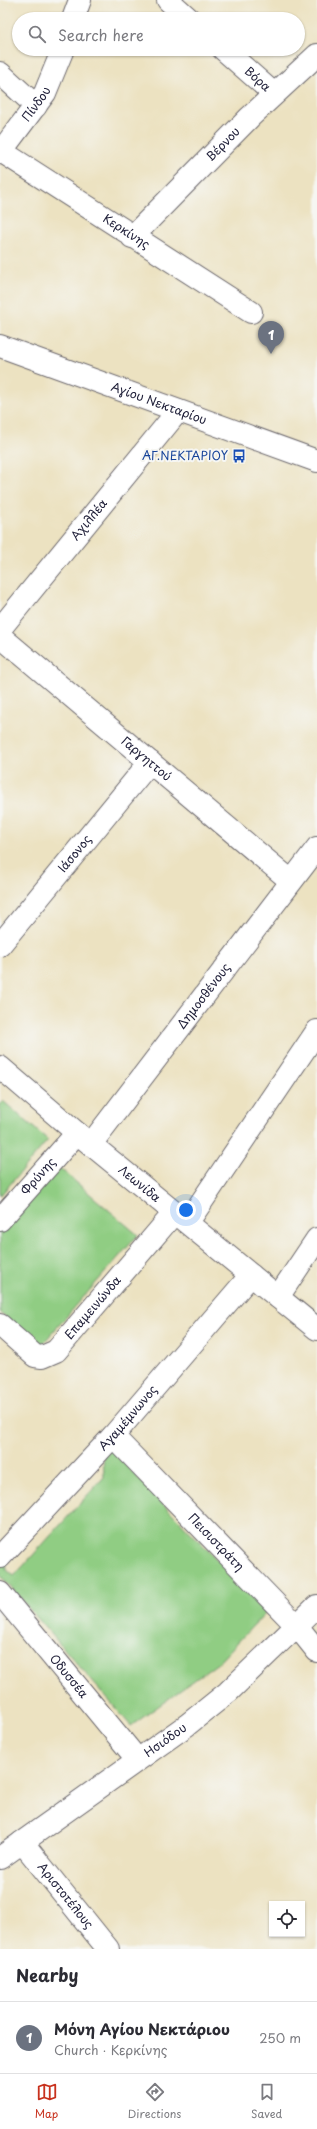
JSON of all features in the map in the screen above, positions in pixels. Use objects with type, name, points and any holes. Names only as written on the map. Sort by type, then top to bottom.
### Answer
[{"type":"street","points":[[76,12],[80,0]]},
{"type":"street","points":[[170,0],[182,12]]},
{"type":"street","name":"Βέρνου","points":[[132,237],[188,178],[274,94],[317,55]]},
{"type":"street","name":"Πίνδου","points":[[1,152],[36,106],[53,75],[60,56]]},
{"type":"street","name":"Βόρα","points":[[231,56],[274,94]]},
{"type":"street","points":[[0,73],[36,106]]},
{"type":"street","name":"Κερκίνης","points":[[1,152],[251,312]]},
{"type":"street","name":"Αγίου Νεκταρίου","points":[[0,346],[317,461]]},
{"type":"street","name":"Αχιλλέα","points":[[0,629],[178,411]]},
{"type":"street","name":"Γαργηττού","points":[[0,636],[292,881]]},
{"type":"street","name":"Ιάσονος","points":[[0,945],[150,762]]},
{"type":"street","name":"Δημοσθένους","points":[[84,1139],[317,848]]},
{"type":"street","name":"Επαμεινώνδα","points":[[0,1325],[35,1356],[42,1357],[56,1352],[181,1217],[317,1031]]},
{"type":"street","name":"Λεωνίδα","points":[[0,1067],[84,1139],[317,1329]]},
{"type":"street","name":"Φρύνης","points":[[0,1220],[84,1139]]},
{"type":"street","points":[[278,1297],[317,1239]]},
{"type":"street","name":"Αγαμέμνωνος","points":[[0,1557],[113,1436],[251,1275]]},
{"type":"street","name":"Πεισιστράτη","points":[[113,1436],[297,1626],[317,1651]]},
{"type":"street","name":"Οδυσσέα","points":[[0,1593],[137,1759]]},
{"type":"street","name":"Ησιόδου","points":[[0,1858],[137,1759],[187,1725],[228,1692],[317,1606]]},
{"type":"street","name":"Αριστοτέλους","points":[[22,1842],[108,1949]]},
{"type":"green space","points":[[3,1101],[48,1140],[0,1196],[0,1105]]},
{"type":"green space","points":[[56,1165],[138,1235],[39,1348],[0,1312],[0,1228]]},
{"type":"green space","points":[[108,1447],[267,1611],[218,1663],[131,1726],[0,1575],[0,1567],[6,1561],[7,1570],[14,1576],[104,1477],[103,1451]]},
{"type":"place","name":"Μόνη Αγίου Νεκτάριου","points":[[271,354]]},
{"type":"place","name":"ΑΓ.ΝΕΚΤΑΡΙΟΥ","points":[[239,456]]}]
